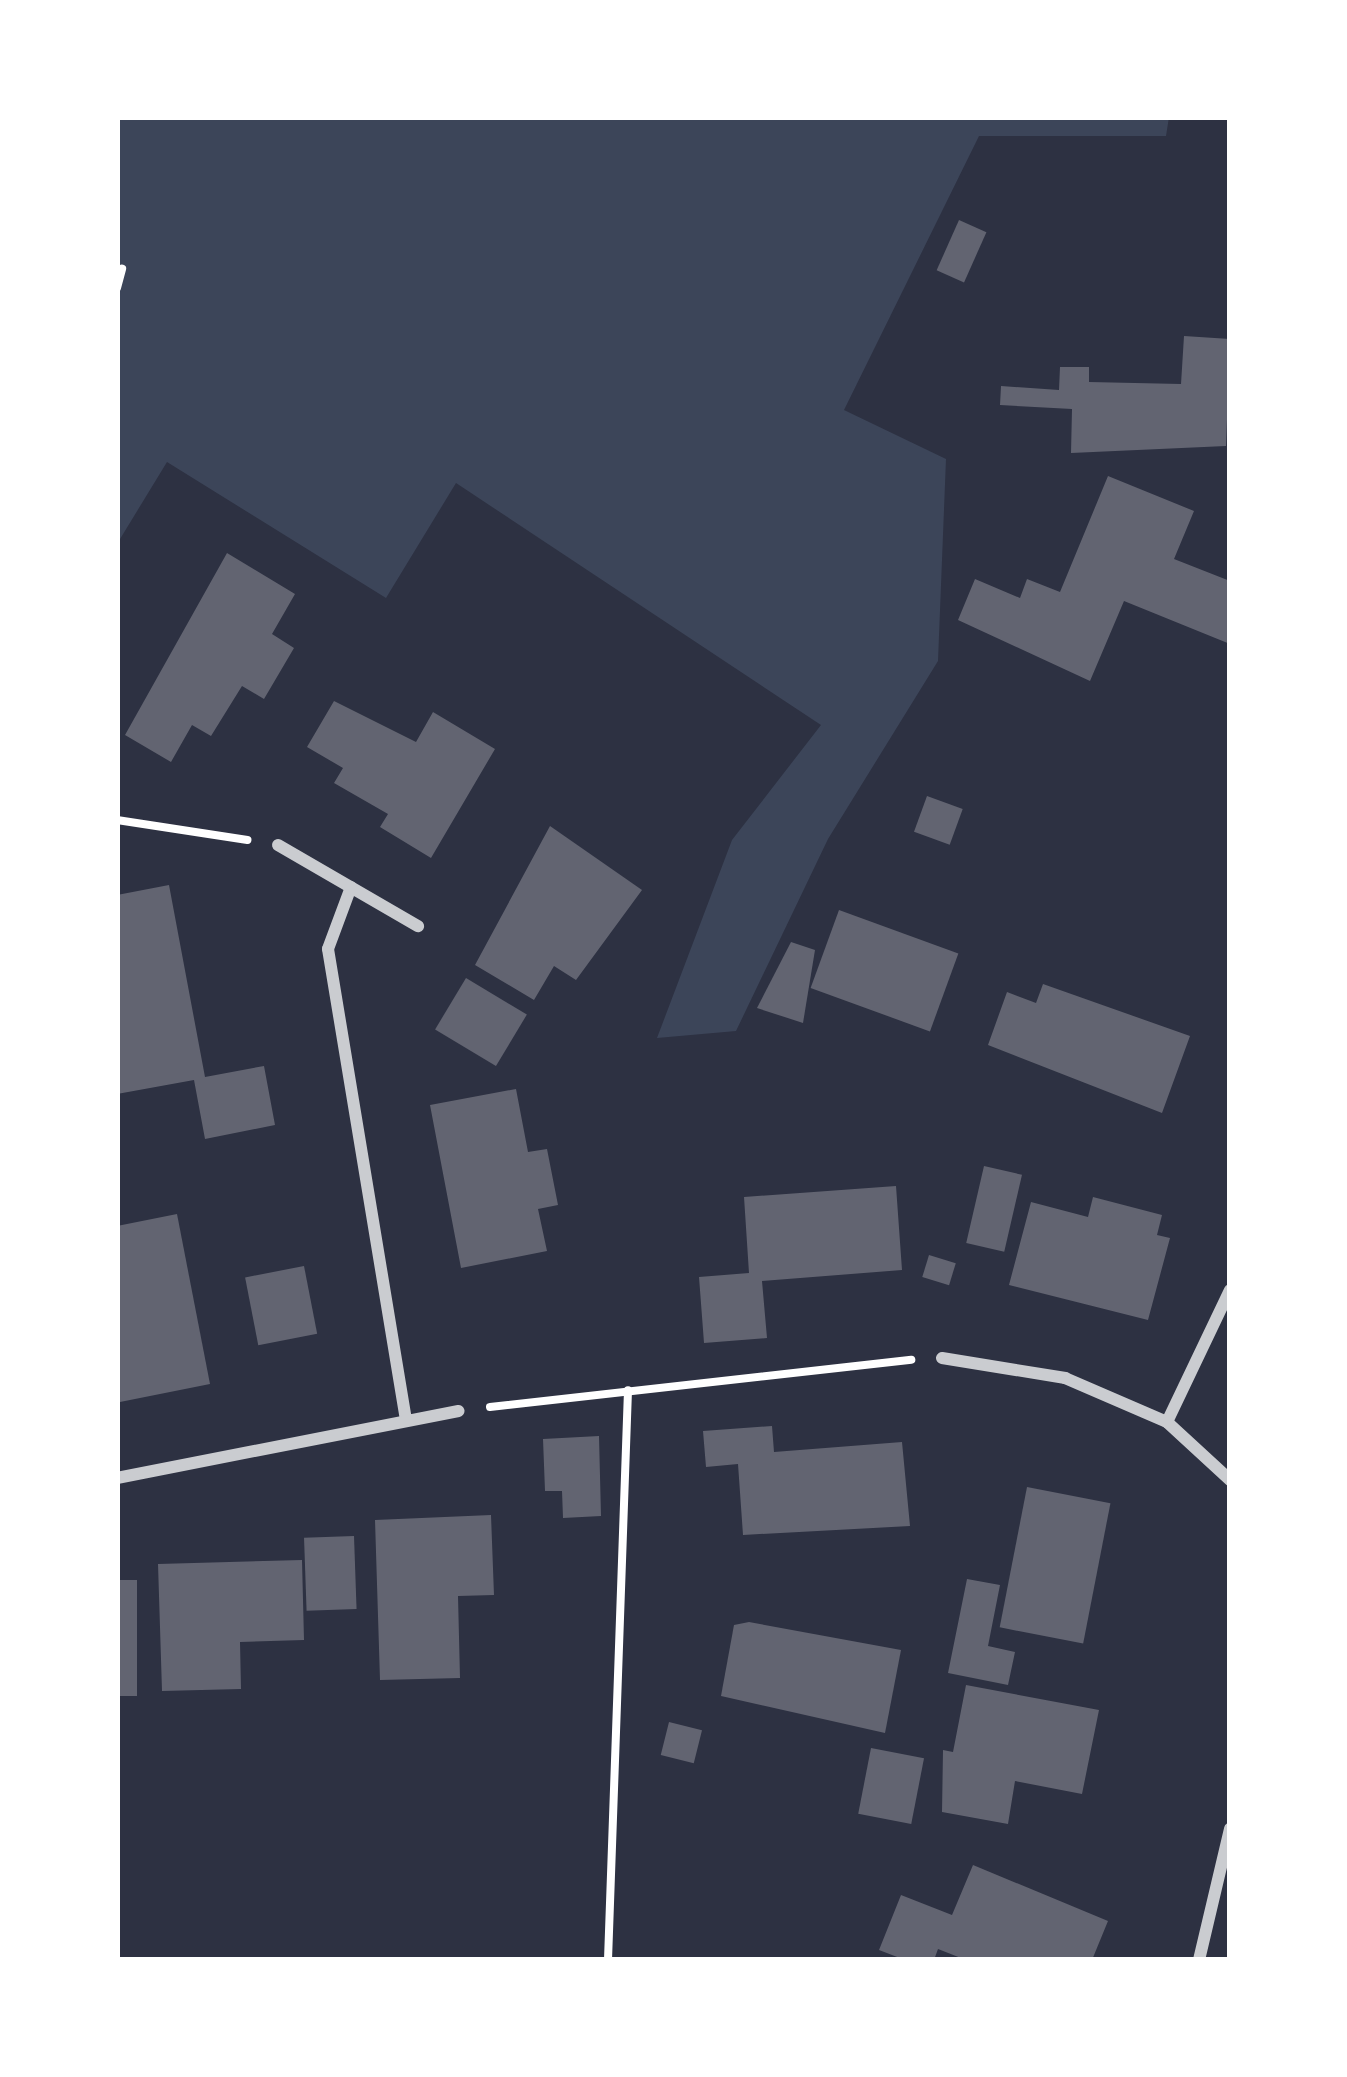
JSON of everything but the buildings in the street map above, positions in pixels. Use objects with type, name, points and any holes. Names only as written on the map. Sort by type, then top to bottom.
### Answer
[{"type":"street","points":[[278,845],[418,926]]},
{"type":"street","points":[[351,887],[328,949],[406,1421]]},
{"type":"street","points":[[1167,1423],[1230,1290]]},
{"type":"street","points":[[942,1358],[1066,1378],[1167,1423],[1230,1480]]},
{"type":"street","points":[[117,1478],[458,1411]]},
{"type":"street","points":[[1199,1960],[1230,1829]]},
{"type":"path","points":[[117,288],[122,269]]},
{"type":"path","points":[[117,820],[278,845]]},
{"type":"path","points":[[458,1411],[942,1358]]},
{"type":"path","points":[[608,1960],[628,1390]]},
{"type":"shaded area","points":[[117,117],[1169,117],[1166,136],[979,136],[844,410],[946,459],[938,661],[828,839],[736,1031],[657,1038],[732,840],[821,725],[456,483],[386,598],[167,462],[117,544]]}]
